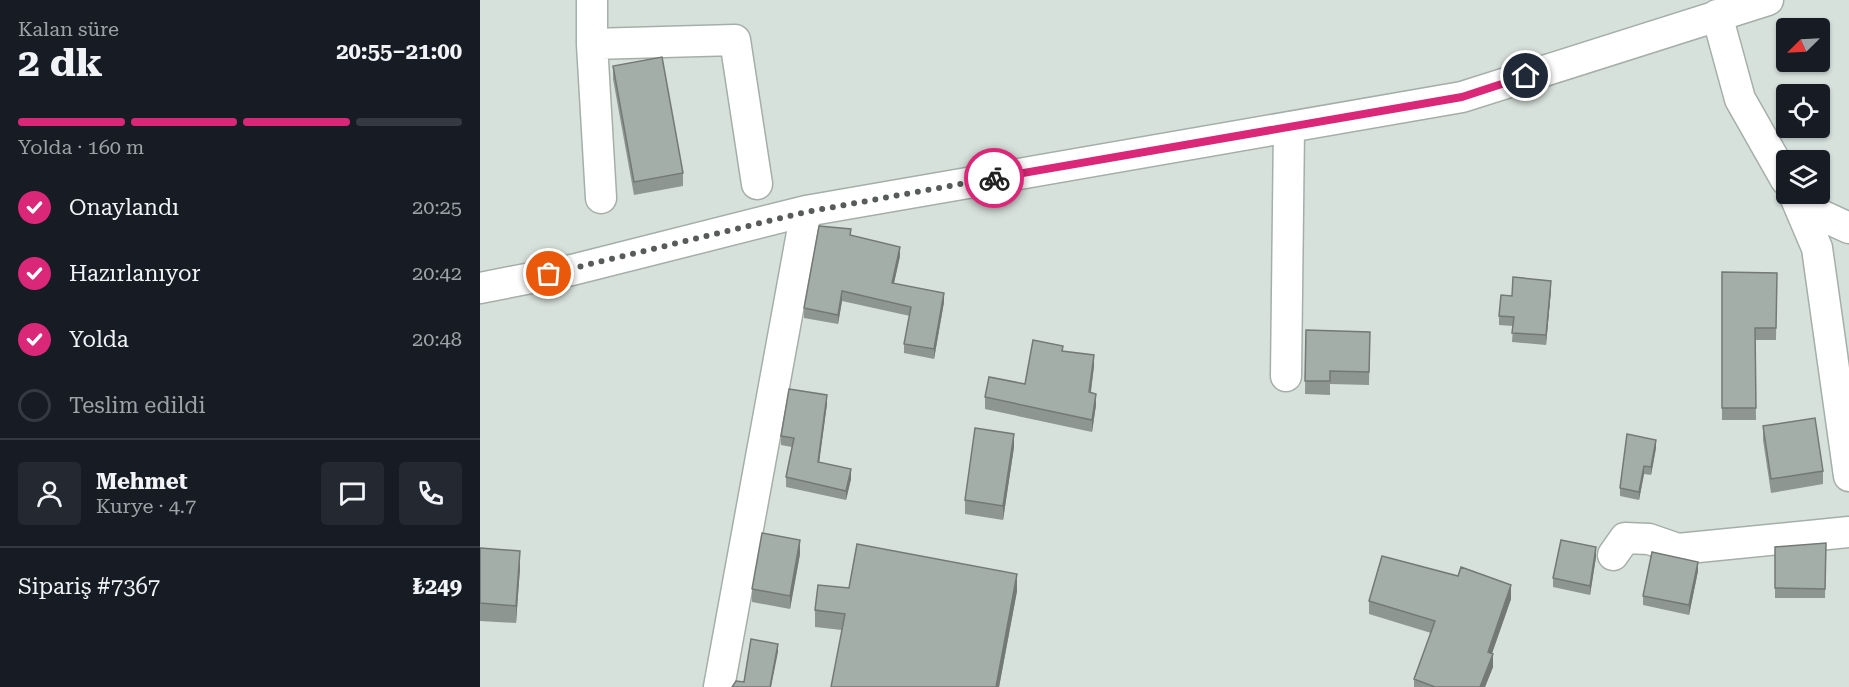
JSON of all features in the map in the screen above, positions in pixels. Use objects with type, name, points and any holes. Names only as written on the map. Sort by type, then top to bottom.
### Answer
[{"type":"street","points":[[592,0],[592,44],[601,198]]},
{"type":"street","points":[[480,288],[572,270],[806,212],[1462,97],[1768,0]]},
{"type":"street","points":[[1717,15],[1740,99],[1776,162]]},
{"type":"street","points":[[592,44],[735,40],[757,184]]},
{"type":"street","points":[[1286,376],[1289,127]]},
{"type":"street","points":[[1800,204],[1817,248],[1849,476]]},
{"type":"street","points":[[1805,204],[1849,228]]},
{"type":"street","points":[[719,687],[806,212]]},
{"type":"street","points":[[1613,555],[1625,538],[1649,539],[1664,535],[1678,549],[1849,532]]},
{"type":"building","points":[[662,57],[683,173],[634,182],[613,66]]},
{"type":"building","points":[[819,226],[851,229],[850,235],[900,247],[892,283],[944,293],[934,349],[904,344],[911,307],[842,291],[838,315],[804,308]]},
{"type":"building","points":[[1722,272],[1777,273],[1776,328],[1755,328],[1756,408],[1722,408]]},
{"type":"building","points":[[1513,277],[1551,281],[1546,335],[1512,333],[1514,317],[1499,316],[1501,295],[1512,296]]},
{"type":"building","points":[[1306,330],[1370,332],[1369,372],[1330,371],[1330,381],[1305,381]]},
{"type":"building","points":[[1033,340],[1063,346],[1062,351],[1094,355],[1089,392],[1096,394],[1092,420],[985,397],[989,377],[1025,384]]},
{"type":"building","points":[[789,389],[827,395],[818,462],[851,469],[846,491],[786,477],[794,438],[781,436]]},
{"type":"building","points":[[1815,418],[1823,471],[1771,479],[1763,426]]},
{"type":"building","points":[[975,428],[1014,434],[1003,506],[965,500]]},
{"type":"building","points":[[1627,434],[1656,440],[1651,467],[1644,466],[1639,492],[1620,488]]},
{"type":"building","points":[[762,533],[800,540],[790,596],[752,589]]},
{"type":"building","points":[[1561,540],[1596,547],[1590,586],[1553,578]]},
{"type":"building","points":[[1826,543],[1825,589],[1775,588],[1775,547]]},
{"type":"building","points":[[857,544],[1017,574],[996,687],[831,687],[845,614],[815,610],[818,585],[849,588]]},
{"type":"building","points":[[480,548],[520,551],[516,606],[480,603]]},
{"type":"building","points":[[1652,552],[1698,562],[1689,605],[1643,596]]},
{"type":"building","points":[[1382,556],[1458,576],[1461,567],[1511,585],[1488,652],[1493,654],[1480,687],[1435,687],[1414,679],[1435,621],[1369,601]]},
{"type":"building","points":[[751,639],[778,644],[770,687],[732,687],[736,681],[744,682]]},
{"type":"way so far","points":[[549,274],[806,212],[994,178]]},
{"type":"route","points":[[994,178],[1462,97],[1526,76]]}]
